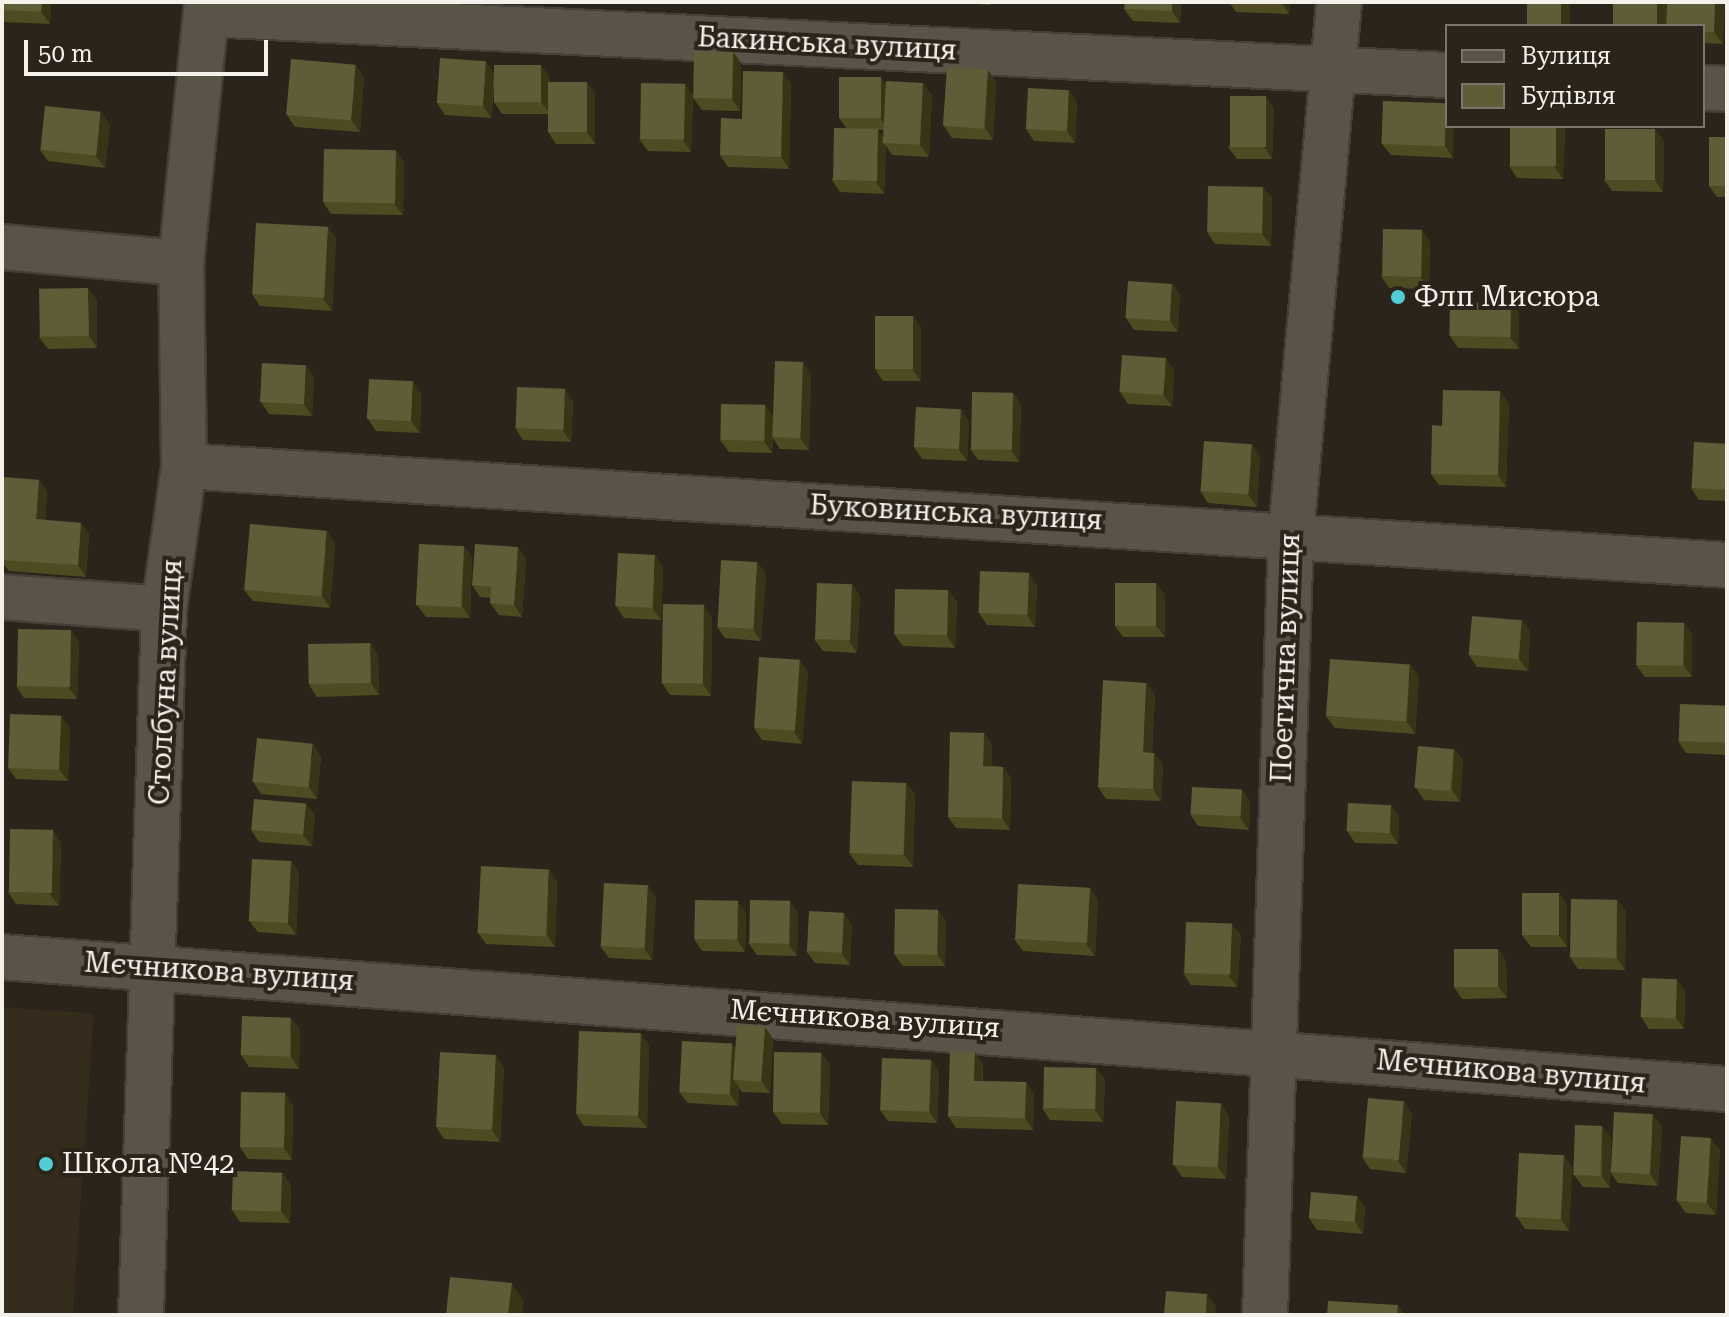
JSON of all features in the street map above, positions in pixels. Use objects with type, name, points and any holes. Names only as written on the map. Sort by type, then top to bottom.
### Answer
[{"type":"street","name":"Поетична вулиця","points":[[1265,1315],[1271,1050],[1291,534],[1336,69],[1339,2]]},
{"type":"street","name":"Бакинська вулиця","points":[[207,8],[1445,75]]},
{"type":"street","name":"Столбуна вулиця","points":[[141,1315],[157,967],[164,609],[184,466],[181,263],[207,8]]},
{"type":"street","points":[[1705,88],[1727,89]]},
{"type":"street","points":[[2,247],[181,263]]},
{"type":"street","name":"Буковинська вулиця","points":[[184,466],[1291,534],[1727,565]]},
{"type":"street","points":[[2,597],[164,609]]},
{"type":"street","name":"Мєчникова вулиця","points":[[2,957],[1271,1050],[1727,1089]]},
{"type":"shaded area","name":"Школа №42","points":[[2,1007],[94,1013],[73,1315],[2,1315]]},
{"type":"building","points":[[2,2],[42,2],[41,12],[2,10]]},
{"type":"building","points":[[1125,2],[1172,2],[1172,11],[1124,9]]},
{"type":"building","points":[[1527,2],[1561,2],[1561,24],[1527,24]]},
{"type":"building","points":[[1613,2],[1657,2],[1657,24],[1613,24]]},
{"type":"building","points":[[1667,2],[1715,2],[1714,32],[1705,32],[1705,24],[1666,24]]},
{"type":"building","points":[[694,51],[733,52],[732,99],[693,98]]},
{"type":"building","points":[[440,58],[486,61],[483,106],[437,103]]},
{"type":"building","points":[[291,59],[356,65],[351,120],[286,115]]},
{"type":"building","points":[[494,65],[541,65],[541,102],[494,102]]},
{"type":"building","points":[[947,67],[988,70],[984,129],[943,126]]},
{"type":"building","points":[[743,71],[783,72],[781,157],[720,155],[721,118],[742,119]]},
{"type":"building","points":[[839,77],[881,77],[881,118],[839,118]]},
{"type":"building","points":[[886,81],[923,83],[920,145],[883,143]]},
{"type":"building","points":[[548,82],[587,82],[587,132],[548,132]]},
{"type":"building","points":[[641,83],[685,84],[684,140],[640,139]]},
{"type":"building","points":[[1028,88],[1069,90],[1067,131],[1026,129]]},
{"type":"building","points":[[1230,96],[1266,96],[1266,147],[1230,147]]},
{"type":"building","points":[[1383,101],[1445,103],[1444,146],[1381,144]]},
{"type":"building","points":[[45,106],[101,112],[96,156],[40,150]]},
{"type":"building","points":[[834,128],[878,129],[877,181],[833,180]]},
{"type":"building","points":[[1510,128],[1556,128],[1556,166],[1510,166]]},
{"type":"building","points":[[1605,129],[1655,129],[1655,180],[1605,180]]},
{"type":"building","points":[[1709,137],[1727,137],[1727,186],[1709,186]]},
{"type":"building","points":[[324,149],[396,150],[395,203],[323,202]]},
{"type":"building","points":[[1208,186],[1263,187],[1262,233],[1207,232]]},
{"type":"building","points":[[256,223],[328,227],[324,298],[252,294]]},
{"type":"building","points":[[1383,229],[1422,230],[1421,277],[1382,276]]},
{"type":"building","points":[[1128,281],[1172,284],[1169,321],[1125,318]]},
{"type":"building","points":[[88,288],[89,336],[40,337],[39,289]]},
{"type":"building","points":[[1450,302],[1511,303],[1510,337],[1449,336]]},
{"type":"building","points":[[875,316],[913,316],[913,369],[875,369]]},
{"type":"building","points":[[1122,355],[1166,358],[1163,395],[1119,392]]},
{"type":"building","points":[[775,361],[803,362],[800,438],[772,437]]},
{"type":"building","points":[[262,363],[306,365],[304,404],[260,402]]},
{"type":"building","points":[[369,379],[413,381],[411,421],[367,419]]},
{"type":"building","points":[[517,387],[565,389],[564,430],[516,428]]},
{"type":"building","points":[[1443,390],[1500,391],[1498,475],[1431,474],[1432,425],[1442,426]]},
{"type":"building","points":[[972,392],[1013,393],[1012,450],[971,449]]},
{"type":"building","points":[[721,404],[765,405],[764,441],[720,440]]},
{"type":"building","points":[[916,407],[961,409],[959,449],[914,447]]},
{"type":"building","points":[[1204,441],[1252,444],[1248,494],[1201,491]]},
{"type":"building","points":[[1694,442],[1727,444],[1725,490],[1692,488]]},
{"type":"building","points":[[2,477],[39,480],[36,519],[81,523],[78,565],[2,560]]},
{"type":"building","points":[[250,524],[327,531],[321,596],[244,590]]},
{"type":"building","points":[[419,544],[464,546],[461,607],[416,605]]},
{"type":"building","points":[[475,544],[518,547],[514,605],[490,603],[491,587],[472,585]]},
{"type":"building","points":[[618,553],[655,555],[652,608],[615,606]]},
{"type":"building","points":[[721,560],[757,562],[753,629],[717,627]]},
{"type":"building","points":[[980,571],[1029,573],[1028,615],[979,613]]},
{"type":"building","points":[[817,583],[852,584],[850,640],[815,639]]},
{"type":"building","points":[[1115,583],[1156,583],[1156,626],[1115,626]]},
{"type":"building","points":[[895,589],[948,590],[947,635],[894,634]]},
{"type":"building","points":[[663,604],[704,605],[703,684],[662,683]]},
{"type":"building","points":[[1472,616],[1522,620],[1518,659],[1469,655]]},
{"type":"building","points":[[1637,622],[1684,623],[1683,666],[1636,665]]},
{"type":"building","points":[[18,629],[71,630],[70,687],[17,686]]},
{"type":"building","points":[[370,643],[371,683],[309,684],[308,644]]},
{"type":"building","points":[[759,657],[800,660],[795,731],[754,728]]},
{"type":"building","points":[[1330,659],[1410,665],[1406,721],[1326,716]]},
{"type":"building","points":[[1103,680],[1146,683],[1143,752],[1154,753],[1153,789],[1098,787]]},
{"type":"building","points":[[1680,704],[1727,706],[1726,743],[1679,741]]},
{"type":"building","points":[[10,714],[61,716],[59,770],[8,768]]},
{"type":"building","points":[[950,732],[984,733],[983,766],[1003,767],[1002,818],[948,817]]},
{"type":"building","points":[[257,738],[313,744],[308,788],[252,782]]},
{"type":"building","points":[[1418,746],[1454,749],[1450,791],[1414,788]]},
{"type":"building","points":[[852,781],[906,783],[903,855],[849,853]]},
{"type":"building","points":[[1192,787],[1242,790],[1241,817],[1191,814]]},
{"type":"building","points":[[254,799],[306,804],[303,834],[251,830]]},
{"type":"building","points":[[1348,803],[1391,805],[1389,833],[1347,831]]},
{"type":"building","points":[[10,829],[53,830],[52,893],[9,892]]},
{"type":"building","points":[[252,859],[291,861],[288,923],[249,921]]},
{"type":"building","points":[[481,866],[549,870],[545,936],[477,933]]},
{"type":"building","points":[[604,883],[648,885],[645,948],[601,946]]},
{"type":"building","points":[[1018,884],[1090,888],[1087,943],[1015,939]]},
{"type":"building","points":[[1522,893],[1559,893],[1559,935],[1522,935]]},
{"type":"building","points":[[1571,899],[1617,900],[1616,958],[1570,957]]},
{"type":"building","points":[[695,900],[738,901],[737,940],[694,939]]},
{"type":"building","points":[[750,900],[790,901],[789,944],[749,943]]},
{"type":"building","points":[[895,909],[938,910],[937,955],[894,954]]},
{"type":"building","points":[[809,911],[844,913],[842,953],[807,951]]},
{"type":"building","points":[[1186,922],[1232,924],[1230,975],[1184,973]]},
{"type":"building","points":[[1454,949],[1498,949],[1498,987],[1454,987]]},
{"type":"building","points":[[1642,978],[1677,979],[1676,1018],[1641,1017]]},
{"type":"building","points":[[242,1016],[291,1018],[290,1057],[241,1055]]},
{"type":"building","points":[[737,1025],[765,1027],[761,1082],[733,1080]]},
{"type":"building","points":[[579,1031],[641,1033],[638,1116],[576,1114]]},
{"type":"building","points":[[682,1041],[732,1044],[729,1095],[679,1092]]},
{"type":"building","points":[[950,1051],[975,1052],[974,1081],[1026,1082],[1025,1118],[948,1116]]},
{"type":"building","points":[[440,1052],[496,1055],[492,1130],[436,1127]]},
{"type":"building","points":[[774,1052],[821,1053],[820,1113],[773,1112]]},
{"type":"building","points":[[882,1058],[931,1060],[929,1112],[880,1110]]},
{"type":"building","points":[[1044,1067],[1096,1068],[1095,1109],[1043,1108]]},
{"type":"building","points":[[241,1092],[285,1093],[284,1148],[240,1147]]},
{"type":"building","points":[[1368,1098],[1404,1101],[1399,1160],[1363,1157]]},
{"type":"building","points":[[1176,1101],[1221,1103],[1218,1167],[1173,1165]]},
{"type":"building","points":[[1614,1112],[1653,1114],[1650,1174],[1611,1172]]},
{"type":"building","points":[[1575,1125],[1602,1126],[1600,1176],[1573,1175]]},
{"type":"building","points":[[1681,1136],[1711,1138],[1706,1203],[1676,1201]]},
{"type":"building","points":[[1519,1153],[1564,1155],[1561,1219],[1516,1217]]},
{"type":"building","points":[[233,1171],[282,1173],[281,1212],[232,1210]]},
{"type":"building","points":[[1311,1192],[1357,1196],[1355,1222],[1309,1218]]},
{"type":"building","points":[[450,1277],[512,1283],[508,1315],[446,1315]]},
{"type":"building","points":[[1166,1291],[1207,1294],[1206,1315],[1164,1315]]},
{"type":"building","points":[[1328,1301],[1398,1305],[1397,1315],[1327,1315]]},
{"type":"place","name":"Флп Мисюра","points":[[1398,297]]},
{"type":"place","name":"Школа №42","points":[[46,1164]]}]
